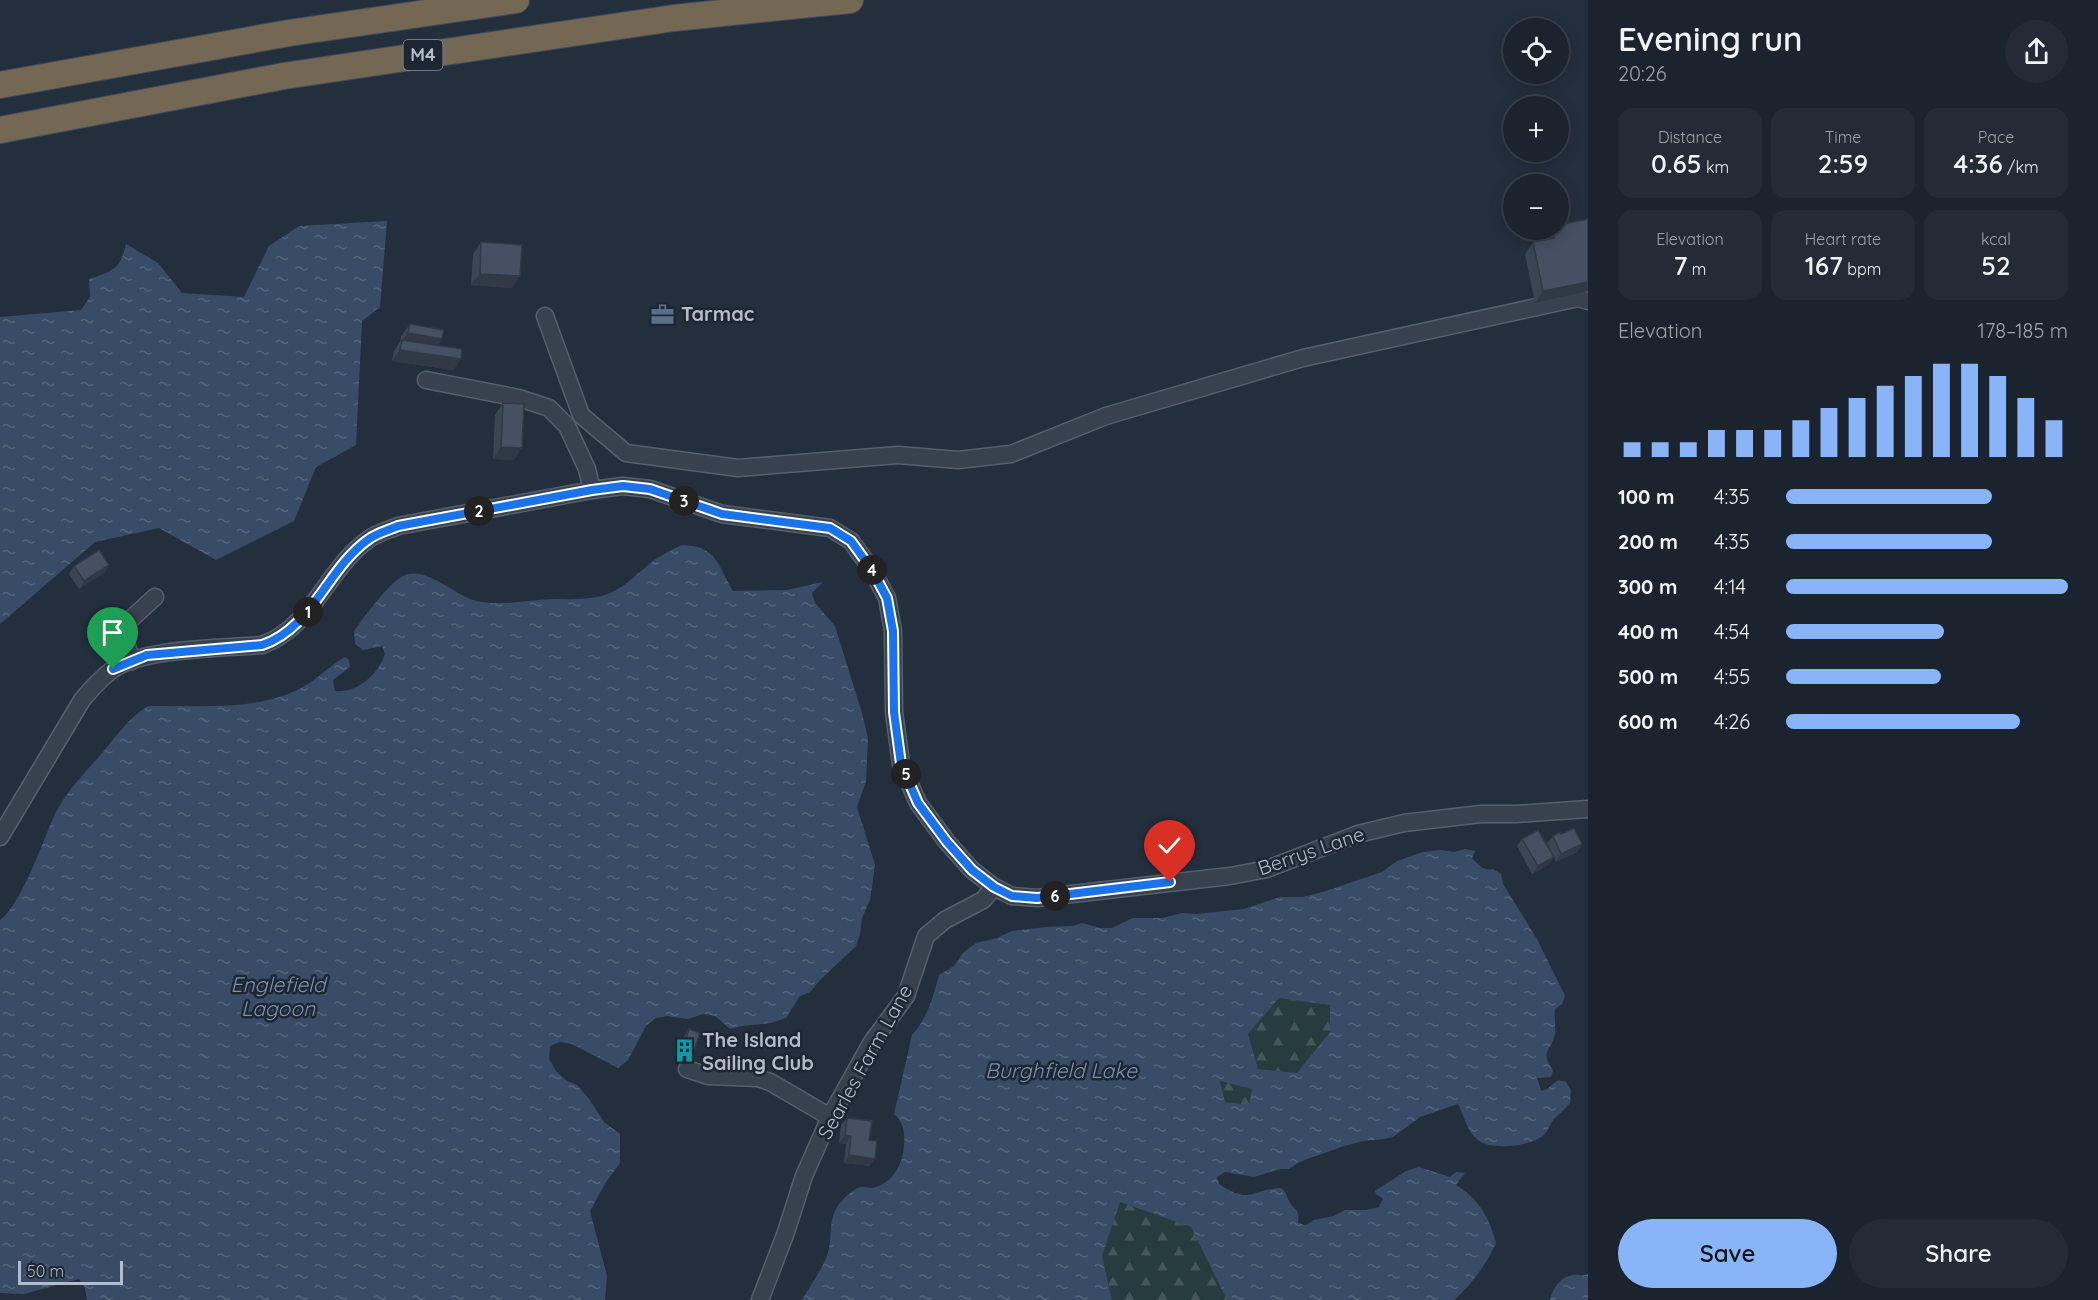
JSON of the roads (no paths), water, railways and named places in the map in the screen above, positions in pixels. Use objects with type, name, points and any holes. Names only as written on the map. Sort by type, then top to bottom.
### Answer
[{"type":"highway","name":"M4","points":[[0,85],[289,33],[516,0]]},
{"type":"highway","name":"M4","points":[[0,130],[284,76],[674,18],[850,0]]},
{"type":"street","points":[[545,316],[580,415],[626,453],[738,468],[898,455],[958,460],[1011,454],[1106,416],[1302,358],[1578,298],[1588,301]]},
{"type":"street","points":[[426,380],[519,398],[549,408],[567,426],[588,469],[592,490]]},
{"type":"street","name":"Berrys Lane","points":[[0,837],[82,700],[97,682],[113,669],[147,655],[262,645],[276,640],[309,611],[344,562],[369,538],[398,526],[623,486],[650,489],[722,514],[830,528],[851,541],[872,570],[887,598],[893,631],[894,712],[901,764],[918,803],[947,842],[972,870],[994,887],[1012,896],[1037,898],[1230,876],[1267,869],[1358,834],[1404,823],[1481,814],[1588,809]]},
{"type":"street","points":[[132,661],[121,628],[155,597]]},
{"type":"street","name":"Searles Farm Lane","points":[[760,1300],[785,1235],[804,1176],[830,1117],[872,1042],[906,996],[926,936],[945,920],[983,900],[994,887]]},
{"type":"street","points":[[687,1069],[708,1076],[759,1078],[830,1117]]},
{"type":"water","points":[[387,221],[380,307],[362,321],[356,445],[316,467],[294,521],[216,560],[159,528],[95,542],[0,624],[0,317],[81,310],[90,297],[89,279],[114,268],[121,259],[126,244],[158,263],[182,293],[244,297],[269,246],[299,226]]},
{"type":"water","name":"Englefield Lagoon","points":[[682,545],[702,549],[715,558],[733,591],[787,590],[823,582],[812,593],[815,603],[835,626],[868,738],[866,781],[857,807],[875,865],[870,900],[862,918],[856,946],[810,992],[799,997],[786,1018],[771,1023],[730,1029],[715,1016],[703,1014],[688,1019],[667,1016],[656,1018],[646,1026],[628,1060],[618,1068],[572,1044],[560,1042],[550,1046],[549,1059],[556,1071],[567,1081],[577,1085],[604,1122],[620,1134],[620,1163],[606,1182],[590,1211],[607,1276],[605,1300],[87,1300],[85,1288],[79,1279],[24,1294],[0,1293],[0,920],[8,912],[24,886],[55,814],[65,797],[124,727],[148,706],[227,706],[285,695],[303,687],[345,657],[349,660],[350,667],[333,680],[335,691],[358,686],[378,669],[385,654],[382,646],[363,650],[355,644],[354,631],[384,593],[403,576],[419,574],[428,577],[480,602],[511,603],[552,599],[586,599],[605,595],[618,589],[655,560]]},
{"type":"water","name":"Burghfield Lake","points":[[1465,849],[1475,851],[1472,858],[1479,865],[1501,874],[1503,884],[1537,939],[1565,996],[1562,1004],[1555,1009],[1555,1034],[1547,1051],[1547,1058],[1553,1071],[1551,1077],[1537,1078],[1541,1091],[1558,1080],[1566,1082],[1571,1090],[1570,1103],[1554,1119],[1544,1135],[1521,1144],[1501,1146],[1478,1140],[1468,1128],[1458,1104],[1420,1117],[1393,1137],[1344,1146],[1299,1162],[1289,1169],[1280,1169],[1254,1177],[1225,1172],[1217,1177],[1219,1184],[1238,1194],[1250,1195],[1281,1188],[1297,1211],[1298,1223],[1306,1225],[1345,1210],[1366,1210],[1379,1207],[1383,1199],[1375,1191],[1406,1171],[1419,1167],[1450,1177],[1456,1172],[1465,1173],[1456,1185],[1471,1196],[1482,1210],[1496,1243],[1478,1274],[1454,1300],[1227,1300],[1191,1227],[1120,1202],[1102,1256],[1112,1300],[802,1300],[827,1256],[833,1216],[840,1203],[856,1189],[879,1186],[896,1172],[902,1158],[904,1135],[903,1127],[894,1114],[912,1035],[926,1014],[939,975],[954,966],[963,953],[976,943],[997,938],[1012,931],[1073,926],[1082,923],[1100,928],[1112,928],[1133,918],[1162,918],[1182,913],[1197,914],[1244,909],[1280,897],[1303,897],[1326,891],[1382,872],[1397,861],[1423,852],[1440,850],[1454,852]],"holes":[[[1279,998],[1330,1005],[1330,1032],[1297,1073],[1258,1069],[1248,1034]],[[1220,1081],[1252,1089],[1249,1105],[1225,1102]]]},
{"type":"water","points":[[1588,1274],[1588,1300],[1550,1300],[1555,1287],[1564,1278]]},
{"type":"place","name":"Tarmac","points":[[663,314]]},
{"type":"place","name":"The Island Sailing Club","points":[[684,1051]]}]
